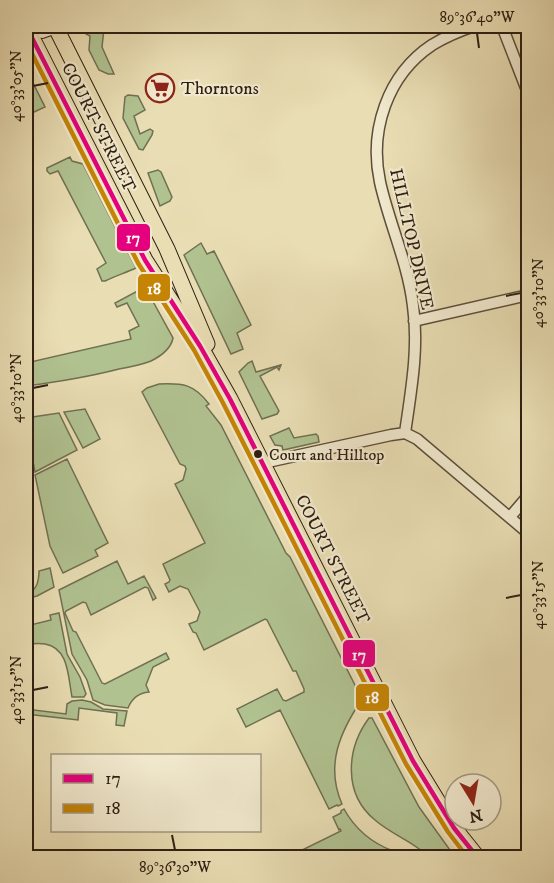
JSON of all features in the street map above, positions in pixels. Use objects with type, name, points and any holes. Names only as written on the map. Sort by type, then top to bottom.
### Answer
[{"type":"main road","name":"COURT STREET","points":[[41,30],[167,249],[230,399]]},
{"type":"main road","name":"COURT STREET","points":[[41,30],[145,260],[200,346],[230,399],[413,761],[454,828],[478,858]]},
{"type":"street","name":"HILLTOP DRIVE","points":[[405,433],[414,364],[414,321],[411,293],[378,174],[376,148],[380,121],[395,83],[408,66],[432,45],[474,26]]},
{"type":"street","points":[[502,26],[528,93]]},
{"type":"street","points":[[414,321],[528,295]]},
{"type":"street","points":[[262,463],[405,433],[417,439],[528,533]]},
{"type":"street","points":[[510,517],[528,496]]},
{"type":"green space","points":[[90,26],[107,26],[104,29],[102,47],[114,74],[99,70],[89,50],[90,36],[86,34]]},
{"type":"green space","points":[[26,74],[31,79],[45,107],[32,113],[26,101]]},
{"type":"green space","points":[[138,96],[145,110],[134,116],[140,134],[150,129],[153,131],[143,150],[139,149],[123,118],[125,97]]},
{"type":"green space","points":[[70,157],[72,161],[83,164],[136,268],[102,281],[97,269],[106,263],[58,171],[50,174],[47,171],[47,168]]},
{"type":"green space","points":[[158,170],[172,197],[170,201],[160,206],[148,173]]},
{"type":"green space","points":[[201,243],[207,254],[214,251],[251,325],[237,333],[243,349],[231,354],[184,255]]},
{"type":"green space","points":[[145,287],[173,338],[168,349],[162,354],[151,361],[135,366],[26,386],[26,363],[131,339],[129,331],[139,326],[127,303],[117,307],[115,303]]},
{"type":"green space","points":[[252,361],[256,372],[281,365],[279,370],[277,367],[260,376],[279,411],[277,414],[262,419],[239,372]]},
{"type":"green space","points":[[159,384],[187,386],[198,392],[209,404],[206,406],[221,425],[362,699],[347,724],[337,749],[335,776],[342,804],[338,806],[329,809],[280,710],[246,727],[237,709],[277,689],[286,701],[304,692],[296,671],[293,671],[267,620],[204,650],[189,624],[197,621],[200,612],[188,589],[180,586],[169,592],[165,584],[170,580],[163,564],[205,543],[175,484],[183,480],[185,466],[180,464],[142,392]]},
{"type":"green space","points":[[85,409],[100,439],[83,448],[64,412]]},
{"type":"green space","points":[[59,413],[77,450],[35,472],[26,418]]},
{"type":"green space","points":[[289,428],[294,438],[316,434],[319,442],[283,450],[282,446],[275,445],[270,436]]},
{"type":"green space","points":[[67,459],[108,543],[95,550],[98,556],[63,573],[50,546],[35,475]]},
{"type":"green space","points":[[117,561],[128,584],[144,576],[156,598],[153,600],[148,588],[145,587],[91,615],[86,603],[83,602],[65,613],[102,683],[105,684],[166,653],[169,659],[153,667],[146,685],[149,692],[136,697],[128,708],[105,705],[93,700],[87,680],[72,654],[59,590]]},
{"type":"green space","points":[[50,568],[54,587],[26,599],[26,596],[36,586],[39,571]]},
{"type":"green space","points":[[59,613],[67,654],[80,677],[86,694],[84,697],[72,697],[68,672],[59,651],[45,644],[26,644],[26,626],[51,620],[50,615]]},
{"type":"green space","points":[[82,700],[103,709],[127,711],[124,726],[116,725],[117,713],[79,708],[78,720],[26,714],[26,709],[66,714],[67,704]]},
{"type":"green space","points":[[369,718],[372,718],[419,807],[455,857],[439,855],[429,857],[375,820],[357,797],[351,771],[352,757],[361,730]]},
{"type":"green space","points":[[344,809],[359,829],[378,844],[393,851],[394,857],[317,858],[298,855],[298,857],[288,857],[341,831],[333,817]]},
{"type":"transit line","name":"17","points":[[26,26],[145,260],[200,346],[230,399],[413,761],[454,828],[478,858]]},
{"type":"transit line","name":"18","points":[[26,42],[138,263],[194,350],[223,403],[406,764],[448,832],[468,858]]},
{"type":"place","name":"Thorntons","points":[[160,88]]},
{"type":"place","name":"Court and Hilltop","points":[[258,454]]}]
